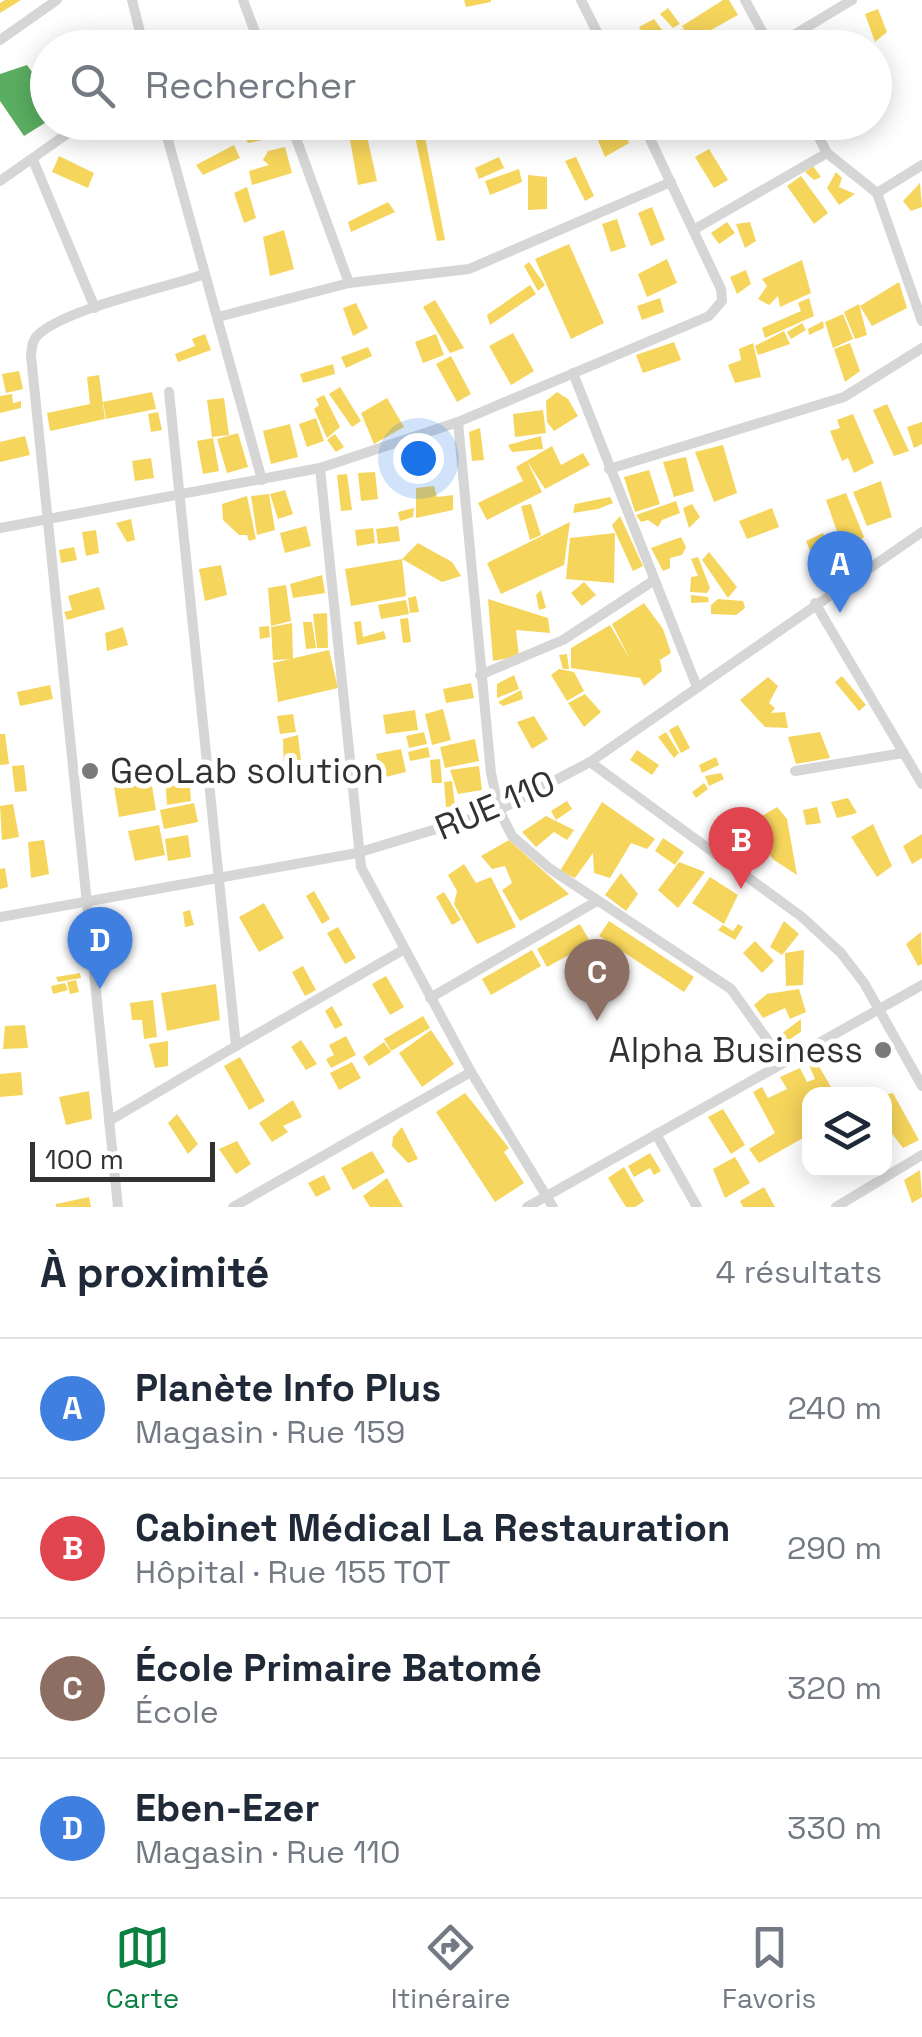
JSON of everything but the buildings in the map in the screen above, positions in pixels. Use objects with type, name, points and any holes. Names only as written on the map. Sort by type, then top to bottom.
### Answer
[{"type":"street","points":[[0,40],[58,0]]},
{"type":"street","points":[[132,0],[140,30]]},
{"type":"street","points":[[243,0],[255,30]]},
{"type":"street","points":[[581,0],[596,30]]},
{"type":"street","points":[[745,0],[761,30]]},
{"type":"street","points":[[801,30],[852,0]]},
{"type":"street","points":[[0,182],[60,140]]},
{"type":"street","points":[[168,140],[262,480]]},
{"type":"street","points":[[297,140],[348,283]]},
{"type":"street","points":[[0,528],[320,468],[458,422],[718,309],[721,288],[651,140]]},
{"type":"street","points":[[820,140],[827,153],[878,193],[922,321]]},
{"type":"street","points":[[695,229],[827,153]]},
{"type":"street","points":[[33,160],[95,308]]},
{"type":"street","points":[[878,193],[922,165]]},
{"type":"street","points":[[218,316],[348,283],[469,269],[671,182]]},
{"type":"street","points":[[118,1207],[30,370],[32,344],[41,332],[95,308],[205,274]]},
{"type":"street","points":[[609,469],[844,397],[922,348]]},
{"type":"street","points":[[572,373],[697,686]]},
{"type":"street","points":[[169,392],[236,1046]]},
{"type":"street","points":[[458,422],[480,675],[499,810],[512,836],[597,901],[732,988],[784,1063]]},
{"type":"street","points":[[320,468],[357,853],[430,998],[553,1207]]},
{"type":"street","name":"RUE 110","points":[[0,918],[357,853],[499,810],[590,762],[814,603],[922,532]]},
{"type":"street","points":[[480,675],[564,640],[653,581]]},
{"type":"street","points":[[814,603],[903,753],[917,764],[922,784]]},
{"type":"street","points":[[795,772],[903,753]]},
{"type":"street","points":[[590,762],[802,917],[841,954],[879,1010],[922,1086]]},
{"type":"street","points":[[430,998],[597,901]]},
{"type":"street","points":[[109,1121],[404,950]]},
{"type":"street","points":[[527,1207],[922,985]]},
{"type":"street","points":[[233,1207],[471,1072]]},
{"type":"street","points":[[656,1134],[697,1207]]},
{"type":"street","points":[[836,1207],[850,1204],[922,1154]]},
{"type":"place","name":"Planète Info Plus","points":[[840,613]]},
{"type":"place","name":"GeoLab solution","points":[[90,771]]},
{"type":"place","name":"Cabinet Médical La Restauration","points":[[741,889]]},
{"type":"place","name":"Eben-Ezer","points":[[100,989]]},
{"type":"place","name":"École Primaire Batomé","points":[[597,1021]]},
{"type":"place","name":"Alpha Business","points":[[883,1050]]}]
